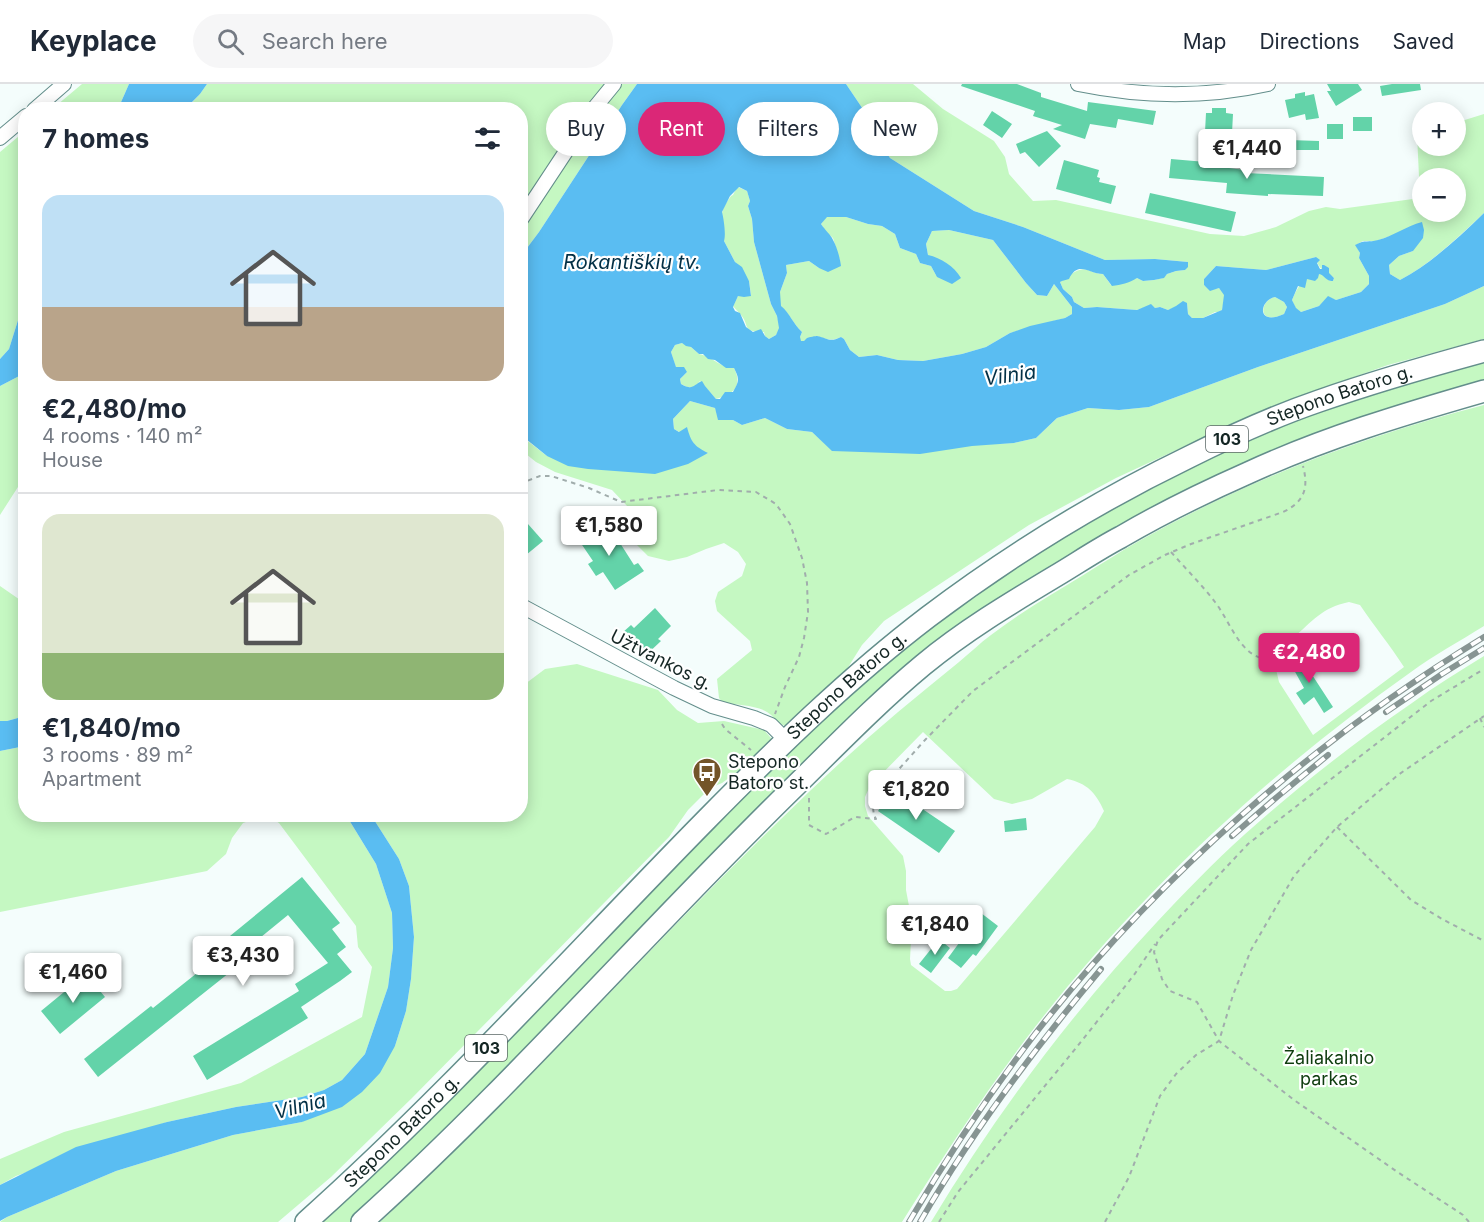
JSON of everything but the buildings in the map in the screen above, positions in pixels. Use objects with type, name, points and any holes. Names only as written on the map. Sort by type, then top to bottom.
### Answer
[{"type":"main road","name":"Stepono Batoro g.","points":[[306,1222],[361,1173],[468,1067],[660,866],[764,762],[779,732],[820,707],[925,619],[990,572],[1097,504],[1233,436],[1317,402],[1410,371],[1484,351]]},
{"type":"main road","name":"Stepono Batoro g.","points":[[362,1222],[496,1093],[741,839],[875,706],[961,636],[1120,537],[1181,504],[1251,471],[1354,431],[1421,409],[1484,392]]},
{"type":"street","points":[[43,102],[64,84]]},
{"type":"street","points":[[528,209],[596,106],[614,84]]},
{"type":"street","points":[[1078,84],[1107,90],[1163,95],[1219,92],[1268,84]]},
{"type":"street","points":[[0,138],[18,123]]},
{"type":"street","name":"Užtvankos g.","points":[[528,609],[674,688],[712,706],[754,718],[779,732]]},
{"type":"path","points":[[808,797],[809,825],[826,834],[855,817],[876,819],[872,807],[874,797],[973,691],[1129,575],[1171,552],[1294,507],[1301,500],[1305,490],[1301,461]]},
{"type":"path","points":[[528,481],[540,476],[551,476],[589,488],[621,502],[718,490],[756,492],[776,504],[790,524],[802,558],[807,583],[808,612],[799,657],[785,687],[779,732]]},
{"type":"path","points":[[1171,552],[1215,603],[1236,637],[1250,653],[1268,659],[1286,656],[1309,640]]},
{"type":"path","points":[[939,1222],[958,1192],[1134,975],[1158,940],[1248,844],[1431,701],[1484,669]]},
{"type":"path","points":[[712,706],[725,729],[764,762]]},
{"type":"path","points":[[1106,1222],[1129,1176],[1160,1096],[1176,1074],[1196,1055],[1219,1041],[1233,995],[1251,950],[1294,876],[1337,827],[1398,775],[1484,716]]},
{"type":"path","points":[[1480,718],[1484,727]]},
{"type":"path","points":[[1337,827],[1412,900],[1484,941]]},
{"type":"path","points":[[1158,940],[1154,952],[1162,980],[1170,991],[1197,1002],[1219,1041],[1294,1100],[1463,1215],[1469,1222]]},
{"type":"green space","points":[[82,84],[129,84],[121,102],[61,102]]},
{"type":"green space","points":[[207,84],[637,84],[624,102],[546,102],[546,156],[589,156],[528,247],[528,102],[192,102]]},
{"type":"green space","points":[[846,84],[913,84],[935,102],[858,102]]},
{"type":"green space","points":[[938,105],[994,141],[1005,157],[1009,174],[1033,201],[1056,200],[1210,234],[1244,236],[1276,227],[1309,211],[1326,207],[1340,209],[1412,199],[1412,222],[1466,222],[1466,168],[1419,168],[1418,156],[1466,156],[1466,120],[1484,114],[1484,213],[1434,258],[1400,280],[1390,274],[1389,265],[1399,256],[1413,251],[1390,236],[1376,241],[1363,241],[1356,245],[1360,253],[1359,258],[1369,276],[1369,284],[1361,292],[1336,300],[1328,297],[1319,306],[1301,312],[1296,309],[1292,300],[1302,283],[1318,274],[1322,274],[1330,281],[1334,278],[1320,267],[1316,257],[1266,270],[1216,266],[1204,279],[1204,285],[1210,290],[1219,288],[1225,295],[1222,310],[1203,318],[1192,318],[1188,314],[1187,303],[1168,310],[1151,305],[1137,310],[1084,308],[1074,302],[1060,282],[1080,269],[1103,274],[1111,285],[1137,278],[1143,281],[1163,278],[1167,274],[1185,270],[1188,262],[1155,259],[1105,260],[1023,227],[974,211],[889,156],[938,156]]},
{"type":"green space","points":[[18,137],[18,320],[9,349],[0,359],[0,152]]},
{"type":"green space","points":[[738,187],[747,191],[750,201],[748,206],[752,219],[754,242],[780,328],[776,335],[769,339],[764,332],[749,329],[733,306],[738,296],[751,295],[749,281],[735,262],[724,241],[722,213],[724,206]]},
{"type":"green space","points":[[826,217],[846,217],[882,226],[895,234],[900,248],[916,254],[920,263],[931,266],[937,277],[926,244],[932,231],[949,230],[993,240],[1037,295],[1047,296],[1054,284],[1072,307],[1072,314],[1010,333],[986,347],[923,361],[898,360],[877,355],[859,357],[850,350],[841,337],[829,339],[817,336],[800,341],[802,332],[780,306],[780,292],[787,273],[786,265],[809,261],[819,268],[840,261],[833,238],[821,224]]},
{"type":"green space","points":[[1484,286],[1484,339],[1388,365],[1317,390],[1211,434],[1116,478],[1029,525],[884,621],[862,645],[847,669],[813,704],[786,726],[762,710],[722,702],[719,698],[717,679],[752,650],[750,641],[717,611],[715,601],[718,592],[742,576],[746,564],[738,552],[724,543],[669,561],[648,556],[637,545],[628,507],[612,490],[555,472],[528,456],[528,441],[547,456],[708,454],[696,447],[690,438],[674,429],[673,419],[690,401],[715,408],[719,420],[733,420],[742,425],[765,418],[787,429],[812,432],[833,451],[1014,443],[1036,438],[1057,418],[1088,408],[1119,410],[1149,407],[1258,367],[1445,304]]},
{"type":"green space","points":[[1275,297],[1284,302],[1287,307],[1284,314],[1269,317],[1263,312],[1264,307],[1270,299]]},
{"type":"green space","points":[[682,343],[699,354],[724,366],[734,368],[738,380],[732,392],[716,399],[700,381],[695,387],[681,384],[680,379],[687,372],[676,368],[671,352],[675,345]]},
{"type":"green space","points":[[1484,360],[1484,385],[1339,429],[941,641],[418,1160],[352,1222],[317,1222],[817,723],[944,614],[1084,521],[1255,435],[1362,395]]},
{"type":"green space","points":[[18,377],[18,487],[0,515],[0,386]]},
{"type":"green space","points":[[1484,405],[1484,626],[1420,666],[1308,750],[1258,792],[1164,881],[1119,928],[1035,1027],[966,1123],[902,1222],[380,1222],[436,1170],[544,1062],[756,843],[811,790],[987,638],[1126,549],[1222,498],[1307,462],[1439,417]],"holes":[[[1349,602],[1360,605],[1404,667],[1313,735],[1279,682],[1271,648],[1291,640],[1324,612]],[[923,732],[994,799],[1012,804],[1032,799],[1067,779],[1080,783],[1090,790],[1104,811],[1095,827],[957,989],[951,991],[945,991],[911,965],[912,922],[903,856],[868,816],[865,806],[865,797],[870,786]]]},
{"type":"green space","points":[[0,586],[18,598],[18,718],[0,721]]},
{"type":"green space","name":"Žaliakalnio parkas","points":[[1484,656],[1484,1222],[931,1222],[982,1142],[1036,1066],[1125,957],[1189,888],[1244,835],[1326,766],[1421,697]]},
{"type":"green space","points":[[577,664],[658,690],[677,710],[698,723],[724,721],[764,730],[771,738],[748,764],[722,783],[710,788],[688,810],[669,837],[412,1098],[331,1177],[278,1222],[0,1222],[116,1171],[233,1135],[302,1122],[395,1046],[406,1011],[414,937],[409,886],[399,859],[375,822],[528,822],[528,682],[545,669]]},
{"type":"green space","points":[[18,747],[18,822],[246,822],[232,838],[226,854],[207,871],[0,912],[0,751]]},
{"type":"green space","points":[[277,822],[350,822],[376,864],[392,913],[393,948],[388,987],[365,1054],[342,1080],[324,1090],[302,1097],[236,1107],[167,1122],[16,1176],[0,1185],[0,1159],[64,1132],[241,1083],[362,1017],[372,967],[358,947],[356,926]]},
{"type":"water","points":[[129,84],[207,84],[192,102],[121,102]]},
{"type":"water","name":"Rokantiškių tv.","points":[[637,84],[846,84],[858,102],[851,102],[851,156],[889,156],[974,211],[1023,227],[1105,260],[1155,259],[1188,262],[1185,270],[1167,274],[1164,278],[1143,281],[1137,278],[1125,284],[1112,286],[1103,274],[1084,269],[1076,270],[1069,279],[1060,282],[1074,302],[1084,308],[1137,310],[1151,304],[1155,308],[1168,310],[1183,301],[1187,303],[1188,314],[1192,318],[1203,318],[1222,310],[1224,295],[1219,288],[1210,291],[1204,285],[1204,279],[1216,266],[1266,270],[1316,257],[1320,260],[1317,263],[1320,269],[1322,265],[1329,268],[1329,273],[1334,278],[1331,281],[1319,274],[1315,281],[1307,279],[1305,288],[1298,286],[1292,300],[1301,312],[1319,306],[1328,296],[1336,300],[1361,292],[1369,284],[1369,276],[1355,245],[1384,238],[1422,222],[1423,238],[1413,251],[1399,256],[1389,265],[1390,274],[1400,280],[1434,258],[1484,213],[1484,286],[1445,304],[1258,367],[1149,407],[1119,410],[1088,408],[1057,418],[1036,438],[1014,443],[972,446],[920,454],[832,451],[812,432],[787,429],[765,418],[742,425],[733,420],[718,420],[715,408],[690,401],[673,419],[674,429],[679,432],[687,427],[694,443],[708,453],[688,464],[655,474],[568,466],[547,456],[528,441],[528,247],[589,156],[626,156],[626,102],[624,102]],"holes":[[[739,187],[747,191],[754,242],[779,328],[776,335],[769,339],[761,329],[753,332],[746,327],[740,313],[733,307],[738,296],[751,296],[749,281],[742,267],[735,262],[724,241],[725,227],[722,212],[730,196]],[[827,217],[846,217],[882,226],[895,234],[900,248],[916,254],[920,263],[931,266],[937,277],[952,284],[961,278],[955,270],[947,263],[928,255],[926,244],[932,231],[949,230],[993,240],[1037,295],[1047,296],[1054,284],[1072,307],[1072,314],[1010,333],[986,347],[923,361],[898,360],[877,355],[859,357],[850,350],[841,337],[831,340],[816,336],[801,341],[802,332],[781,306],[780,292],[787,273],[786,265],[809,261],[828,272],[841,266],[831,236],[821,224]],[[1275,297],[1284,302],[1287,307],[1284,314],[1269,317],[1263,312],[1263,307],[1270,299]],[[682,343],[726,368],[734,368],[738,380],[733,392],[725,392],[720,399],[716,399],[702,381],[693,387],[681,384],[680,379],[687,372],[684,367],[676,367],[671,352],[675,345]]]},
{"type":"water","points":[[18,320],[18,377],[0,386],[0,359],[9,349]]},
{"type":"water","points":[[18,718],[18,747],[0,751],[0,721]]},
{"type":"water","name":"Vilnia","points":[[350,822],[375,822],[399,859],[409,886],[414,937],[406,1011],[395,1046],[380,1073],[362,1092],[342,1107],[302,1122],[233,1135],[116,1171],[0,1221],[0,1185],[76,1147],[167,1122],[236,1107],[302,1097],[324,1090],[342,1080],[365,1054],[388,987],[393,948],[392,913],[376,864]]},
{"type":"railway","points":[[909,1222],[969,1126],[1035,1034],[1133,920],[1186,866],[1299,767],[1421,677],[1484,637]]},
{"type":"railway","points":[[1386,712],[1484,648]]},
{"type":"railway","points":[[1232,836],[1328,755]]},
{"type":"railway","points":[[920,1222],[982,1123],[1101,969]]},
{"type":"place","name":"Stepono Batoro st.","points":[[707,798]]}]
